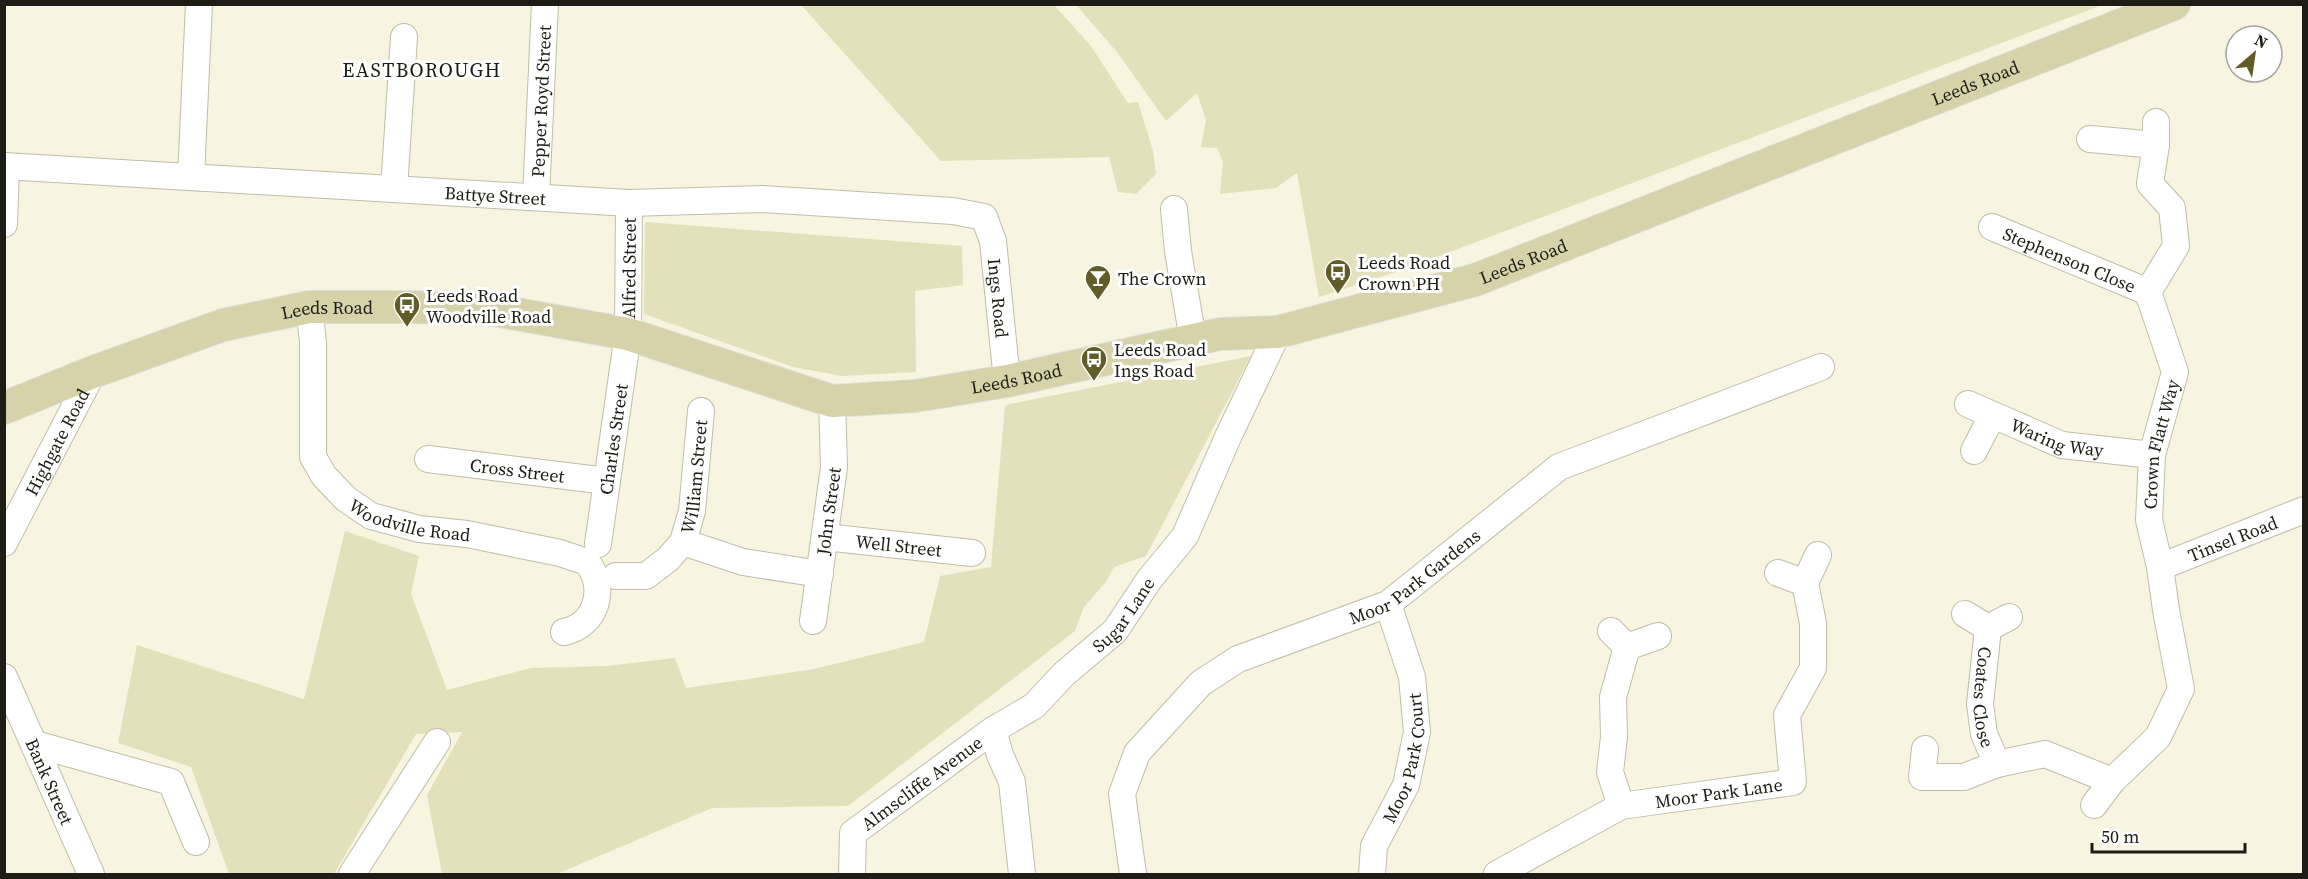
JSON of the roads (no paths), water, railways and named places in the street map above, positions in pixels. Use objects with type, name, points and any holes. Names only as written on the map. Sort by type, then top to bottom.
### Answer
[{"type":"main road","name":"Leeds Road","points":[[4,408],[93,372],[223,325],[309,307],[489,309],[628,334],[832,400],[915,396],[1007,381],[1220,334],[1278,332],[1475,280],[2174,4]]},
{"type":"street","points":[[190,177],[199,4]]},
{"type":"street","name":"Pepper Royd Street","points":[[536,197],[545,4]]},
{"type":"street","points":[[394,189],[403,38]]},
{"type":"street","points":[[2090,139],[2156,133],[2150,184],[2172,208],[2176,246],[2148,292]]},
{"type":"street","points":[[4,224],[5,166]]},
{"type":"street","name":"Battye Street","points":[[5,166],[629,203],[762,199],[953,211],[984,217]]},
{"type":"street","name":"Alfred Street","points":[[628,334],[629,203]]},
{"type":"street","points":[[1174,209],[1178,251],[1193,340]]},
{"type":"street","name":"Ings Road","points":[[984,217],[993,241],[1007,381]]},
{"type":"street","name":"Stephenson Close","points":[[1992,227],[2148,292]]},
{"type":"street","name":"Crown Flatt Way","points":[[2094,805],[2112,782],[2158,737],[2181,689],[2160,567],[2149,520],[2152,455],[2175,372],[2148,292]]},
{"type":"street","name":"Woodville Road","points":[[309,307],[313,342],[313,457],[324,476],[346,499],[371,516],[419,529],[467,534],[560,553],[587,562],[597,580],[598,592],[595,604],[584,622],[576,629],[564,632]]},
{"type":"street","name":"Sugar Lane","points":[[993,730],[1034,706],[1064,674],[1115,631],[1149,580],[1185,536],[1228,437],[1278,332]]},
{"type":"street","name":"Charles Street","points":[[598,544],[628,334]]},
{"type":"street","name":"Moor Park Gardens","points":[[1133,874],[1122,794],[1137,753],[1201,683],[1238,659],[1388,604],[1559,467],[1821,367]]},
{"type":"street","name":"Highgate Road","points":[[4,543],[93,372]]},
{"type":"street","name":"John Street","points":[[813,621],[834,467],[832,400]]},
{"type":"street","name":"Waring Way","points":[[1968,404],[2062,445],[2152,455]]},
{"type":"street","name":"William Street","points":[[616,576],[646,576],[668,559],[683,542],[692,511],[701,411]]},
{"type":"street","points":[[1974,451],[1992,416]]},
{"type":"street","name":"Cross Street","points":[[428,459],[607,481]]},
{"type":"street","name":"Tinsel Road","points":[[2160,567],[2304,510]]},
{"type":"street","name":"Well Street","points":[[825,537],[972,553]]},
{"type":"street","name":"William Street","points":[[683,542],[740,561],[820,574]]},
{"type":"street","points":[[1778,573],[1805,584],[1818,555]]},
{"type":"street","name":"Moor Park Lane","points":[[1497,874],[1621,806],[1793,782],[1787,715],[1813,668],[1813,623],[1805,584]]},
{"type":"street","name":"Moor Park Court","points":[[1372,874],[1374,846],[1406,785],[1417,732],[1412,677],[1388,604]]},
{"type":"street","name":"Coates Close","points":[[1965,614],[1999,623],[1980,704],[1984,734],[1997,764]]},
{"type":"street","points":[[1621,806],[1610,772],[1614,737],[1613,697],[1619,639],[1658,636]]},
{"type":"street","name":"Bank Street","points":[[6,686],[35,744],[90,874]]},
{"type":"street","points":[[993,730],[1012,782],[1022,874]]},
{"type":"street","name":"Almscliffe Avenue","points":[[852,874],[853,833],[993,730]]},
{"type":"street","points":[[352,874],[436,742]]},
{"type":"street","points":[[35,744],[171,782],[196,842]]},
{"type":"street","name":"Coates Close","points":[[1924,749],[1922,777],[1964,777],[1997,764],[2045,754],[2112,782]]},
{"type":"place","name":"Leeds Road Crown PH","points":[[1338,295]]},
{"type":"place","name":"The Crown","points":[[1098,301]]},
{"type":"place","name":"Leeds Road Woodville Road","points":[[407,328]]},
{"type":"place","name":"Leeds Road Ings Road","points":[[1094,382]]},
{"type":"district","name":"EASTBOROUGH","points":[[422,70]]}]
